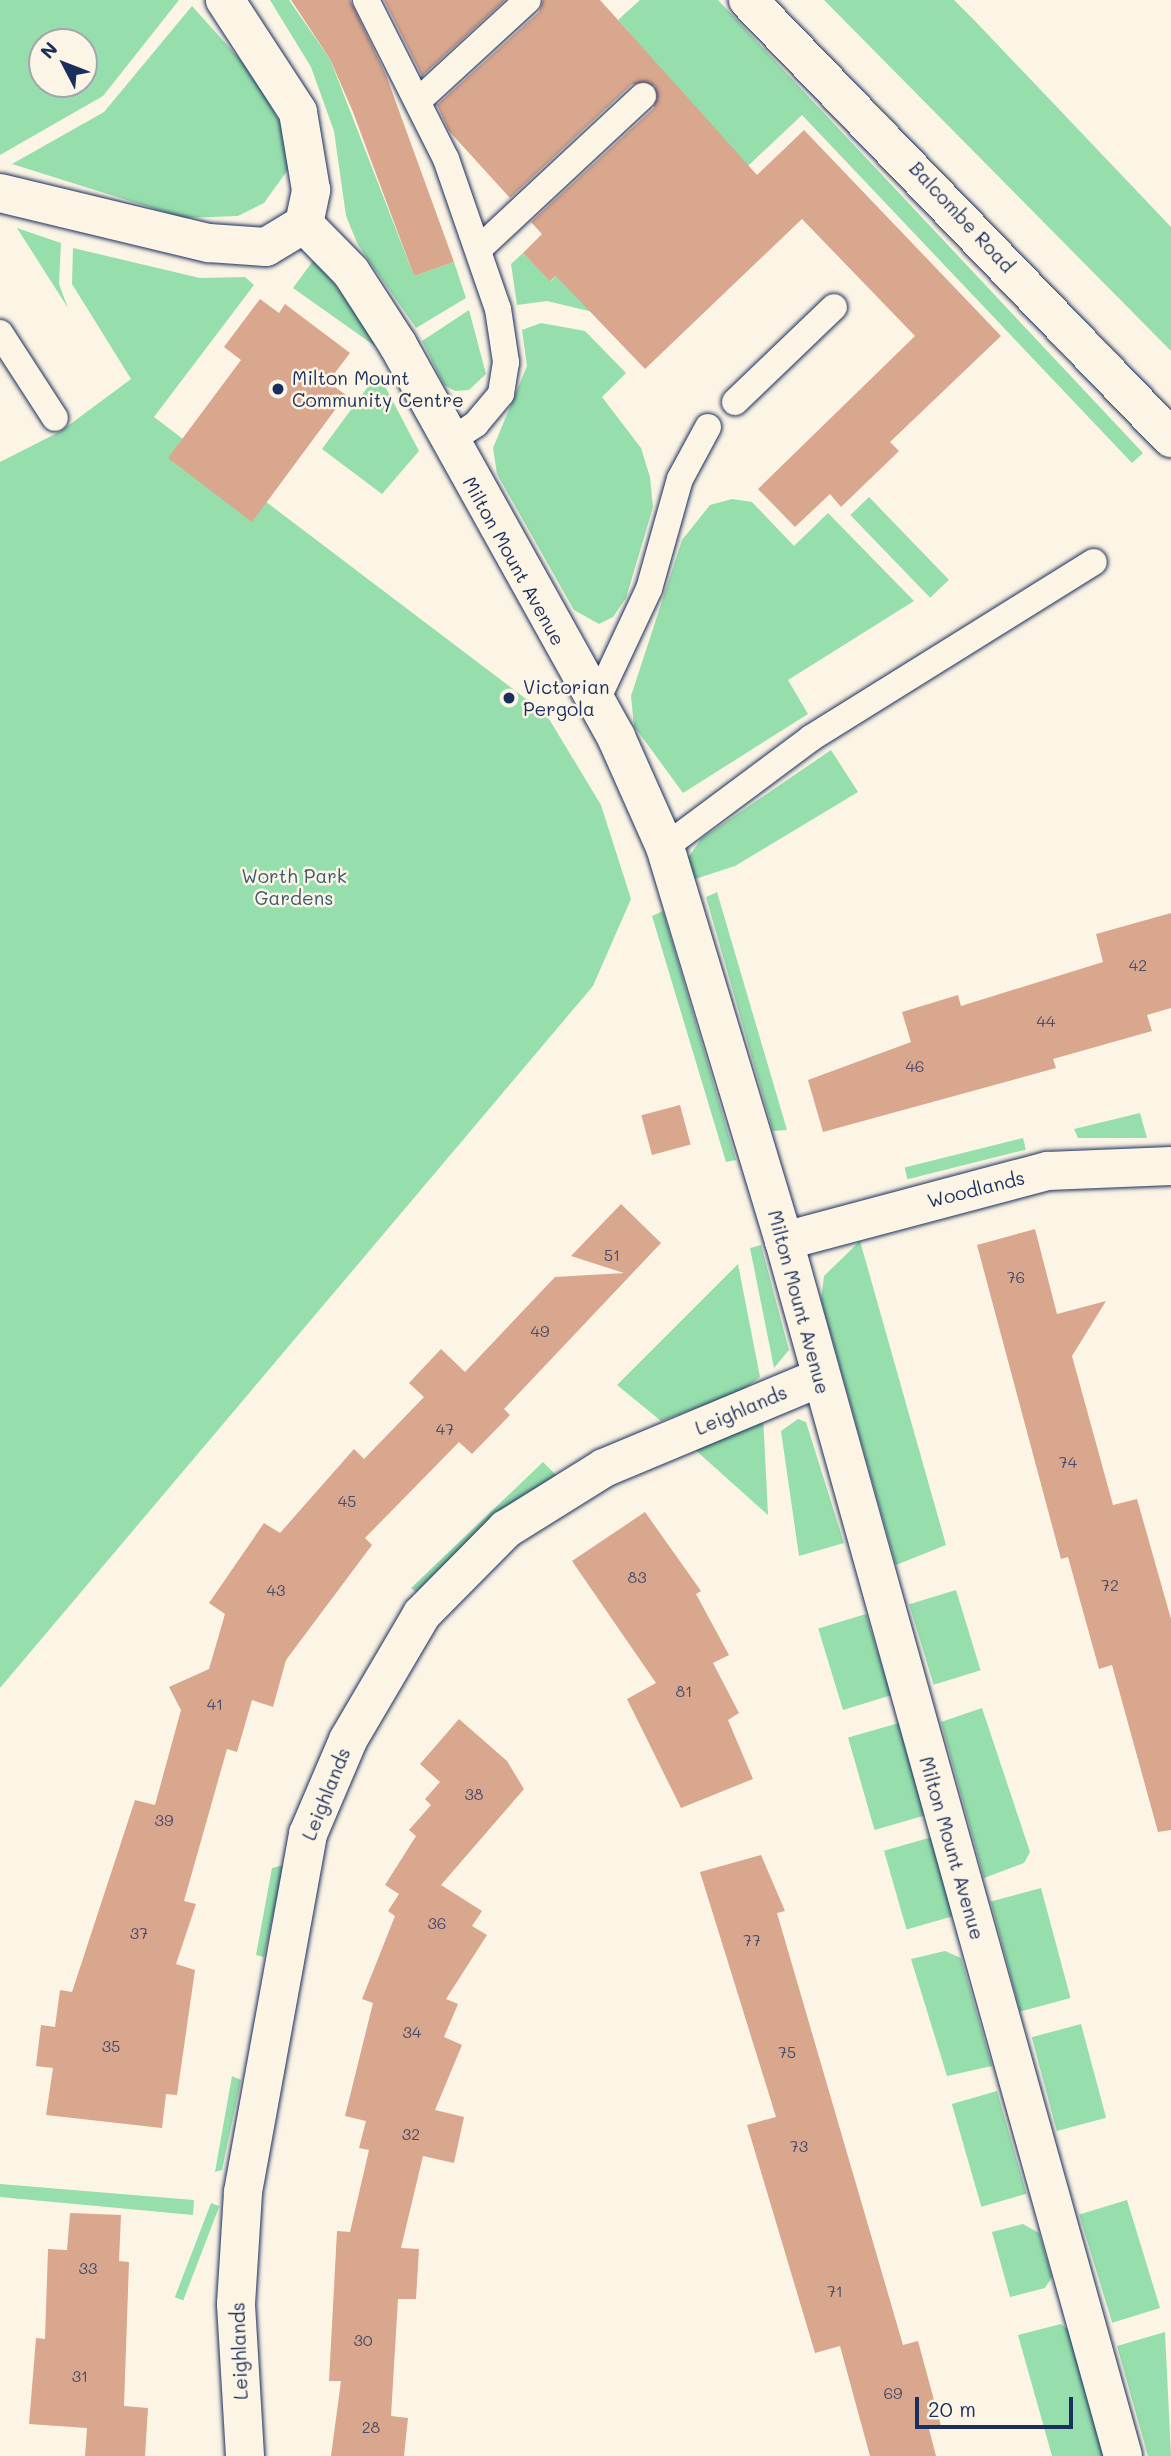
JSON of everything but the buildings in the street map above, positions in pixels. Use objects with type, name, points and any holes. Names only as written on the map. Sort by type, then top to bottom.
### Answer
[{"type":"street","points":[[0,193],[209,243],[266,247],[304,224],[311,190],[298,112],[225,0]]},
{"type":"street","name":"Balcombe Road","points":[[748,0],[1171,438]]},
{"type":"street","name":"Milton Mount Avenue","points":[[304,224],[351,272],[596,702],[665,847],[785,1241],[819,1378],[1123,2456]]},
{"type":"street","name":"Woodlands","points":[[785,1241],[1036,1174],[1171,1166]]},
{"type":"street","name":"Leighlands","points":[[245,2456],[236,2304],[243,2192],[307,1834],[348,1740],[422,1614],[506,1529],[604,1468],[819,1378]]},
{"type":"lane","points":[[366,0],[418,100],[480,248],[506,362],[501,394],[476,424],[447,443]]},
{"type":"lane","points":[[418,100],[528,0]]},
{"type":"lane","points":[[480,248],[643,96]]},
{"type":"lane","points":[[735,402],[834,307]]},
{"type":"lane","points":[[0,333],[55,418]]},
{"type":"lane","points":[[596,702],[649,589],[680,480],[708,427]]},
{"type":"lane","points":[[665,847],[811,738],[1094,562]]},
{"type":"green space","points":[[0,0],[179,0],[103,96],[0,155]]},
{"type":"green space","points":[[270,0],[289,0],[330,59],[414,276],[454,262],[466,298],[416,328],[358,245],[346,216],[334,131],[311,67]]},
{"type":"green space","points":[[640,0],[718,0],[1143,453],[1132,463],[802,115],[593,312],[547,301],[517,305],[511,264],[523,253],[551,281],[712,128],[618,20]]},
{"type":"green space","points":[[824,0],[954,0],[975,21],[1171,227],[1171,351]]},
{"type":"green space","points":[[192,6],[254,75],[289,139],[292,164],[264,203],[238,216],[184,218],[12,164],[104,112]]},
{"type":"green space","points":[[17,228],[61,243],[59,284],[68,308]]},
{"type":"green space","name":"Worth Park Gardens","points":[[73,248],[200,278],[245,277],[254,285],[154,417],[546,714],[601,805],[631,899],[593,986],[0,1688],[0,462],[61,431],[131,379],[72,284]]},
{"type":"green space","points":[[315,258],[378,342],[375,346],[293,288]]},
{"type":"green space","points":[[469,310],[486,374],[469,390],[455,391],[444,385],[422,341]]},
{"type":"green space","points":[[541,323],[585,331],[626,373],[602,397],[641,448],[650,477],[653,507],[626,598],[613,617],[599,624],[574,610],[497,474],[493,448],[527,366],[522,330]]},
{"type":"green space","points":[[378,373],[419,451],[382,494],[322,449]]},
{"type":"green space","points":[[869,497],[949,580],[930,598],[850,515]]},
{"type":"green space","points":[[732,499],[752,502],[794,546],[828,513],[914,601],[788,680],[808,714],[683,793],[634,726],[631,696],[682,540],[710,505]]},
{"type":"green space","points":[[831,750],[858,792],[735,866],[686,882],[683,865],[701,839]]},
{"type":"green space","points":[[717,892],[787,1130],[773,1131],[706,897]]},
{"type":"green space","points":[[663,911],[736,1160],[726,1162],[652,916]]},
{"type":"green space","points":[[1140,1113],[1147,1138],[1078,1138],[1074,1129]]},
{"type":"green space","points":[[1023,1138],[1026,1150],[908,1179],[905,1168]]},
{"type":"green space","points":[[860,1241],[946,1545],[896,1565],[821,1300],[824,1276]]},
{"type":"green space","points":[[761,1245],[789,1350],[774,1368],[750,1248]]},
{"type":"green space","points":[[738,1264],[760,1377],[740,1392],[661,1421],[617,1385]]},
{"type":"green space","points":[[763,1415],[768,1515],[692,1447]]},
{"type":"green space","points":[[798,1419],[806,1422],[844,1543],[799,1556],[781,1431]]},
{"type":"green space","points":[[543,1462],[557,1476],[477,1532],[416,1592],[411,1588]]},
{"type":"green space","points":[[956,1590],[981,1670],[934,1685],[909,1604]]},
{"type":"green space","points":[[866,1614],[891,1695],[843,1710],[818,1629]]},
{"type":"green space","points":[[982,1708],[1030,1852],[1024,1863],[984,1878],[941,1722]]},
{"type":"green space","points":[[899,1723],[925,1815],[875,1830],[848,1738]]},
{"type":"green space","points":[[932,1837],[955,1916],[907,1930],[884,1851]]},
{"type":"green space","points":[[284,1865],[264,1957],[256,1955],[272,1868]]},
{"type":"green space","points":[[1041,1888],[1071,1998],[1020,2012],[991,1901]]},
{"type":"green space","points":[[945,1951],[961,1958],[992,2066],[947,2076],[911,1959]]},
{"type":"green space","points":[[1081,2024],[1106,2118],[1057,2131],[1032,2037]]},
{"type":"green space","points":[[232,2076],[241,2080],[222,2170],[215,2172]]},
{"type":"green space","points":[[997,2091],[1026,2194],[981,2207],[952,2104]]},
{"type":"green space","points":[[0,2184],[194,2200],[193,2215],[0,2197]]},
{"type":"green space","points":[[1127,2200],[1160,2308],[1112,2323],[1079,2215]]},
{"type":"green space","points":[[211,2203],[219,2206],[183,2301],[175,2297]]},
{"type":"green space","points":[[1023,2224],[1039,2233],[1052,2277],[1045,2288],[1010,2297],[992,2232]]},
{"type":"green space","points":[[1061,2324],[1070,2331],[1104,2456],[1052,2456],[1018,2335]]},
{"type":"green space","points":[[1165,2332],[1171,2456],[1148,2456],[1117,2346]]},
{"type":"place","name":"Milton Mount Community Centre","points":[[278,389]]},
{"type":"place","name":"Victorian Pergola","points":[[509,698]]}]
